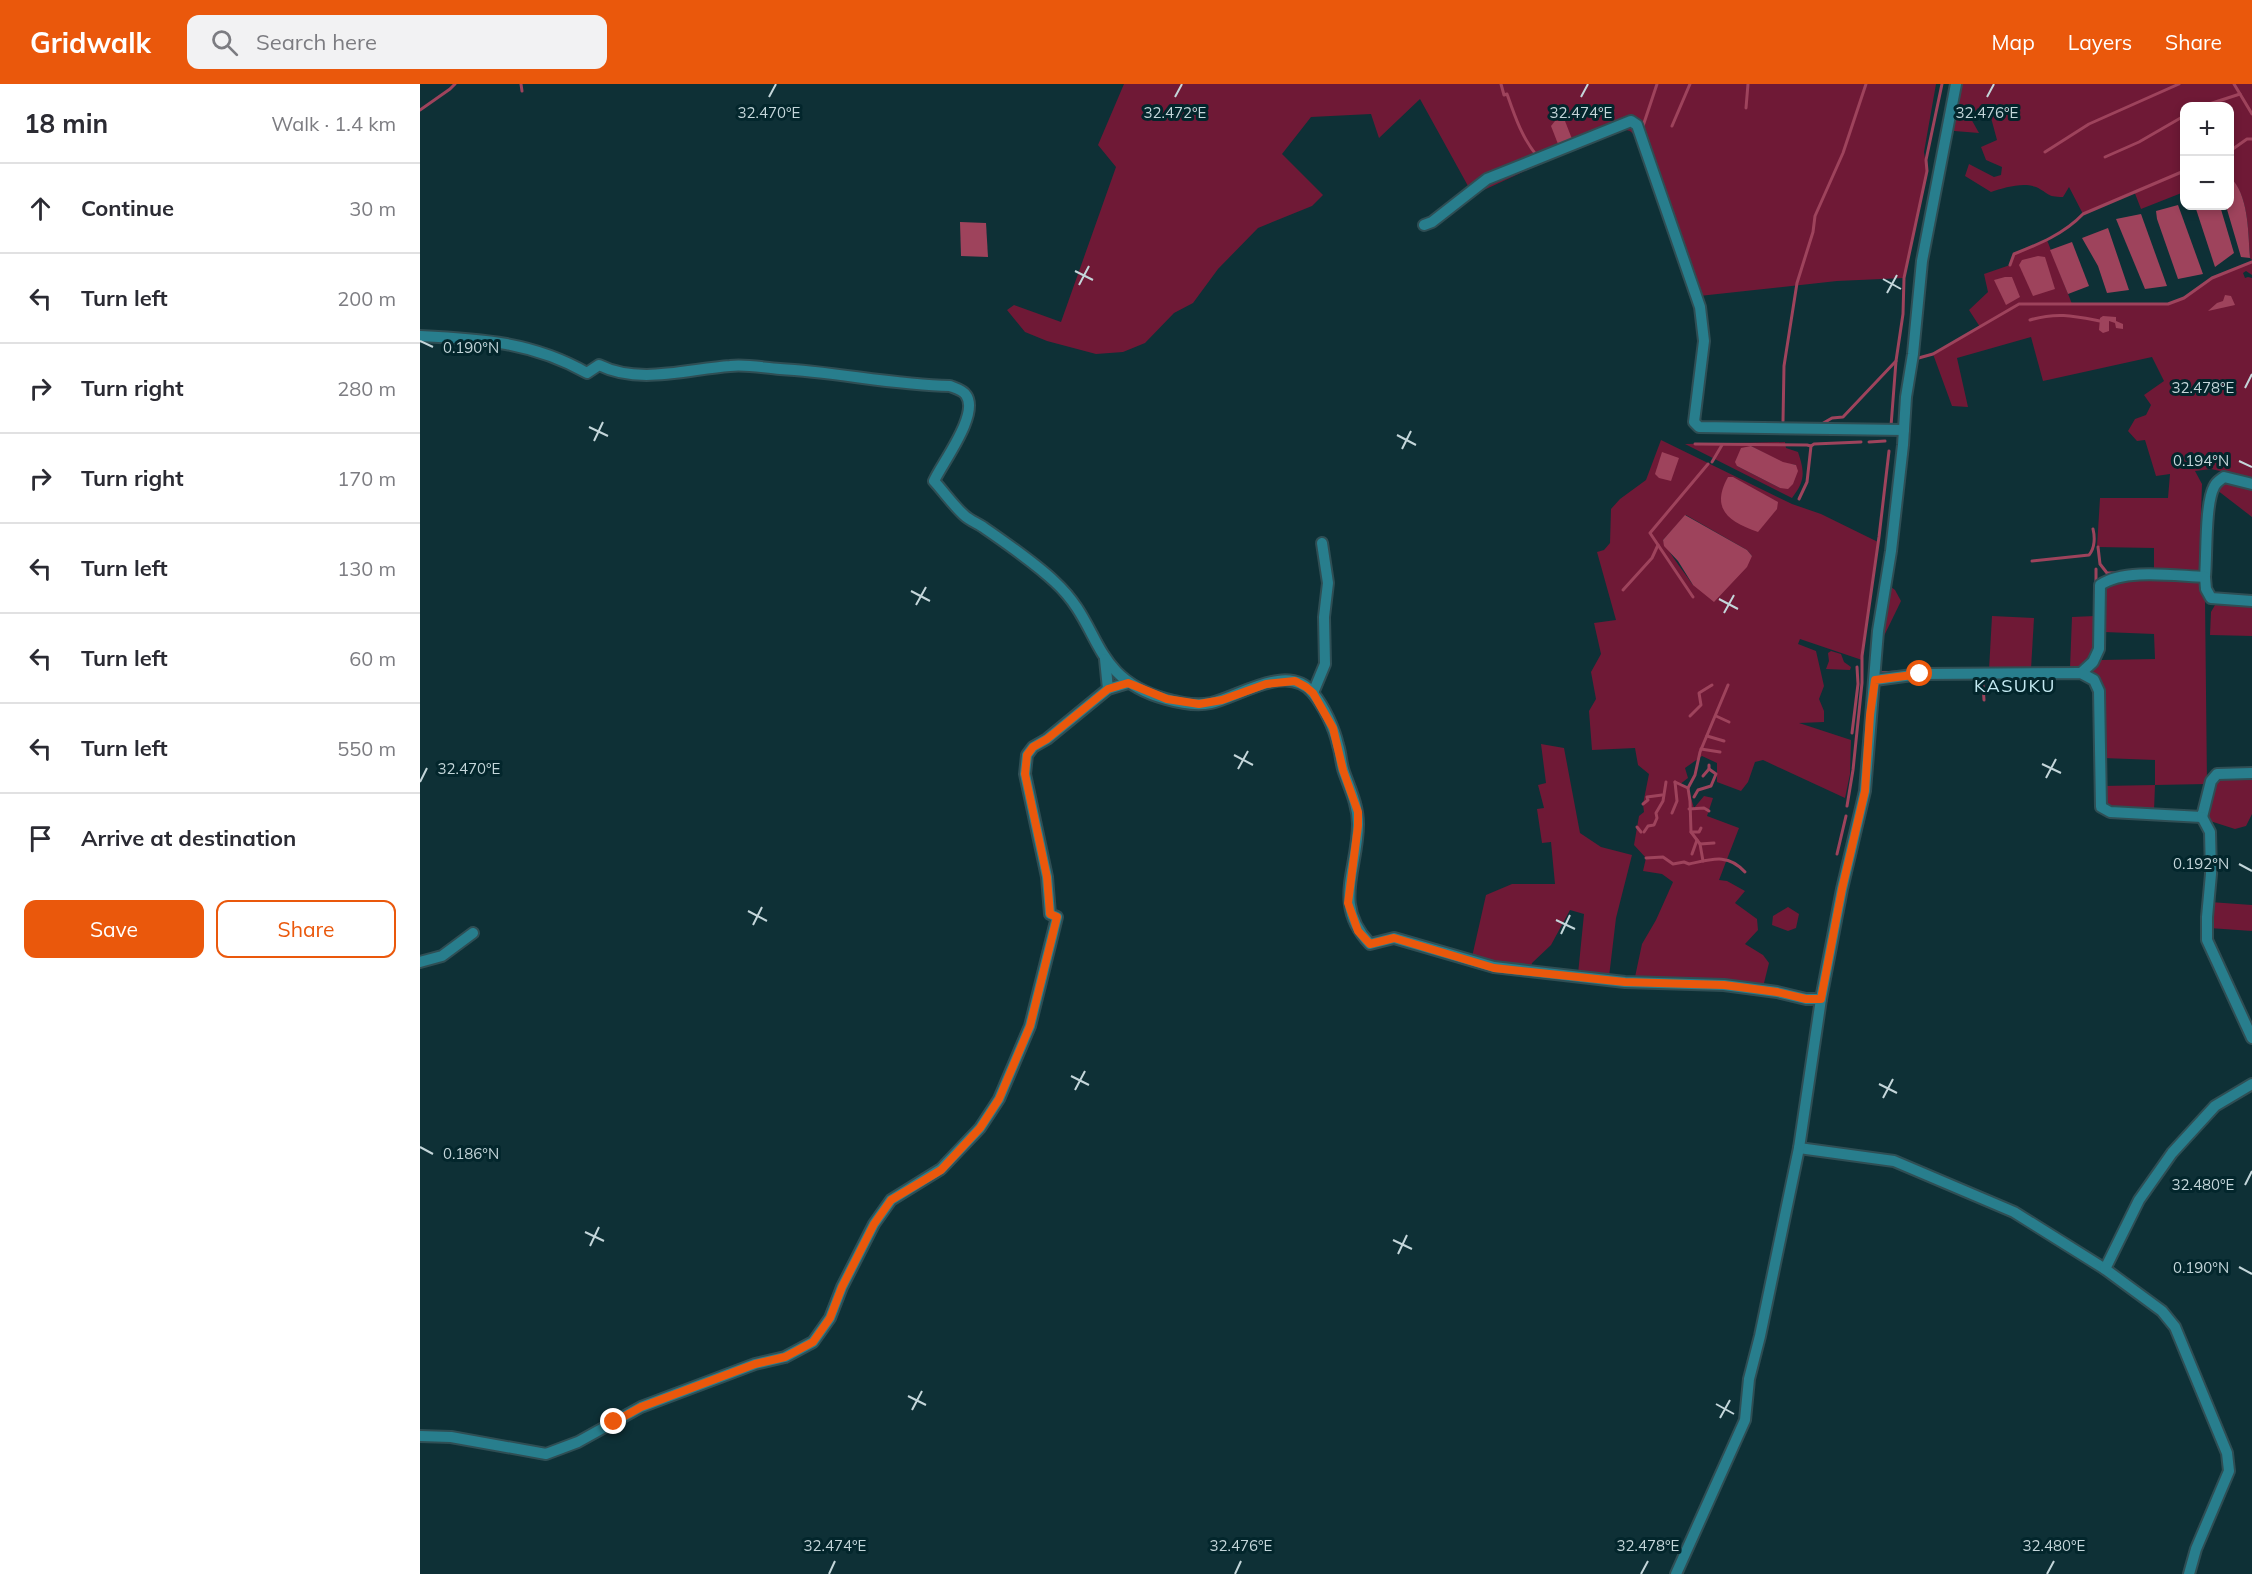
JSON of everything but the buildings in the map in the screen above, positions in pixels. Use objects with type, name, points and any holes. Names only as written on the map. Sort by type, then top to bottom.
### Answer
[{"type":"street","points":[[1676,1574],[1745,1420],[1749,1379],[1799,1148],[1821,999],[1842,889],[1865,791],[1878,631],[1891,551],[1922,261],[1956,84]]},
{"type":"street","points":[[1424,225],[1432,222],[1487,179],[1631,121],[1637,125],[1700,307],[1704,341],[1694,422],[1699,427],[1904,430]]},
{"type":"street","points":[[420,336],[466,338],[523,346],[567,361],[588,373],[599,365],[628,374],[651,376],[732,365],[808,370],[867,379],[950,386],[960,390],[966,394],[969,401],[966,419],[951,453],[939,469],[934,481],[964,515],[1054,580],[1069,596],[1105,658],[1128,683],[1167,699],[1199,704],[1215,702],[1249,688],[1282,681],[1295,681],[1313,693],[1333,728],[1343,770],[1358,812],[1348,903],[1358,931],[1370,944],[1394,938],[1494,968],[1625,982],[1724,985],[1777,992],[1806,999],[1821,999]]},
{"type":"street","points":[[2252,483],[2224,477],[2215,484],[2211,493],[2208,519],[2205,577],[2206,589],[2211,598],[2252,601]]},
{"type":"street","points":[[1313,693],[1325,664],[1324,617],[1328,583],[1322,543]]},
{"type":"street","points":[[2081,673],[2093,662],[2099,649],[2100,585],[2108,579],[2123,575],[2205,577]]},
{"type":"street","points":[[1105,658],[1108,689]]},
{"type":"street","points":[[1875,680],[1920,674],[2081,673],[2094,681],[2099,691],[2101,807],[2110,812],[2202,817]]},
{"type":"street","points":[[420,1436],[451,1437],[546,1454],[578,1442],[641,1407],[755,1364],[785,1357],[813,1342],[830,1318],[863,1244],[891,1200],[941,1170],[980,1128],[999,1099],[1030,1026],[1057,917],[1050,914],[1047,877],[1025,774],[1027,755],[1033,747],[1047,739],[1108,689],[1128,683]]},
{"type":"street","points":[[2202,817],[2211,781],[2217,774],[2252,773]]},
{"type":"street","points":[[2202,817],[2210,832],[2211,874],[2207,940],[2252,1038]]},
{"type":"street","points":[[420,962],[442,956],[473,933]]},
{"type":"street","points":[[2105,1269],[2139,1200],[2172,1152],[2216,1106],[2252,1084]]},
{"type":"street","points":[[1799,1148],[1894,1161],[2014,1212],[2105,1269],[2162,1311],[2175,1327],[2211,1410],[2227,1453],[2229,1471],[2196,1549],[2189,1574]]},
{"type":"shaded area","points":[[1124,84],[1936,84],[1924,152],[1927,171],[1904,278],[1837,281],[1690,297],[1668,234],[1640,140],[1630,131],[1622,129],[1473,195],[1420,99],[1379,138],[1371,114],[1311,117],[1282,154],[1323,195],[1312,206],[1258,228],[1218,269],[1193,303],[1174,313],[1145,343],[1123,352],[1096,354],[1047,341],[1025,332],[1007,310],[1014,305],[1061,322],[1116,167],[1098,145]]},
{"type":"shaded area","points":[[1953,84],[2252,84],[2252,260],[2244,204],[2234,182],[2234,102],[2180,102],[2180,194],[2141,209],[2134,191],[2083,214],[2069,187],[2063,197],[2050,195],[2036,187],[2025,185],[1991,192],[1965,176],[1969,164],[1994,177],[2001,175],[2002,167],[1986,160],[1981,147],[1997,140],[1990,114],[1978,108],[1970,117],[1979,133],[1942,130]]},
{"type":"shaded area","points":[[1555,121],[1565,121],[1572,139],[1562,146],[1558,144],[1551,126]]},
{"type":"shaded area","points":[[2234,182],[2241,194],[2248,226],[2250,258],[2241,257],[2227,210],[2234,210]]},
{"type":"shaded area","points":[[2178,205],[2203,274],[2178,279],[2156,211]]},
{"type":"shaded area","points":[[2196,210],[2221,210],[2234,253],[2215,267]]},
{"type":"shaded area","points":[[2141,214],[2167,286],[2145,289],[2116,219]]},
{"type":"shaded area","points":[[960,222],[986,223],[988,257],[961,256]]},
{"type":"shaded area","points":[[2108,228],[2129,290],[2107,293],[2098,266],[2082,238]]},
{"type":"shaded area","points":[[2047,240],[2072,304],[2168,304],[2184,298],[2212,278],[2252,262],[2252,275],[2246,271],[2243,273],[2245,278],[2252,278],[2252,478],[2211,469],[2195,471],[2202,484],[2199,572],[2154,571],[2154,548],[2097,547],[2100,498],[2168,498],[2170,474],[2156,476],[2145,440],[2137,441],[2128,431],[2135,419],[2146,415],[2151,405],[2144,395],[2164,381],[2152,357],[2043,381],[2031,337],[1957,358],[1968,407],[1952,406],[1933,354],[1980,327],[1969,310],[1988,292],[1984,274],[2010,265],[2014,254]]},
{"type":"shaded area","points":[[2072,242],[2089,286],[2068,294],[2050,250]]},
{"type":"shaded area","points":[[2038,256],[2045,257],[2055,289],[2033,296],[2019,265],[2022,260]]},
{"type":"shaded area","points":[[2012,277],[2020,297],[2006,305],[1994,280]]},
{"type":"shaded area","points":[[2225,295],[2231,296],[2235,305],[2208,311],[2223,301]]},
{"type":"shaded area","points":[[2103,316],[2116,317],[2116,321],[2123,324],[2123,329],[2116,328],[2115,323],[2109,321],[2109,331],[2103,333],[2099,330],[2100,318]]},
{"type":"shaded area","points":[[1661,440],[1792,504],[1821,514],[1878,542],[1862,660],[1800,639],[1798,644],[1816,651],[1824,686],[1819,699],[1824,711],[1824,722],[1799,723],[1851,740],[1850,774],[1845,798],[1763,760],[1755,762],[1748,782],[1741,791],[1717,782],[1717,763],[1702,756],[1685,768],[1688,778],[1679,785],[1688,788],[1694,808],[1704,796],[1713,798],[1707,816],[1739,828],[1719,880],[1727,881],[1745,891],[1735,903],[1757,919],[1758,930],[1745,944],[1763,955],[1769,963],[1763,987],[1730,981],[1635,977],[1642,944],[1673,882],[1662,874],[1643,871],[1646,858],[1634,845],[1639,816],[1644,812],[1643,804],[1649,774],[1638,765],[1635,748],[1592,750],[1589,711],[1596,699],[1591,672],[1601,654],[1594,623],[1616,620],[1597,552],[1604,550],[1610,543],[1611,509],[1620,499],[1646,480]],"holes":[[[1686,515],[1747,550],[1752,556],[1693,585],[1663,540]]]},
{"type":"shaded area","points":[[1785,442],[1786,448],[1798,452],[1803,471],[1801,482],[1792,498],[1685,444]],"holes":[[[1751,446],[1783,463],[1796,465],[1780,488],[1737,466]]]},
{"type":"shaded area","points":[[1751,446],[1783,462],[1796,465],[1798,471],[1793,484],[1788,489],[1780,488],[1737,466],[1735,462],[1741,448]]},
{"type":"shaded area","points":[[1662,452],[1679,458],[1671,481],[1659,478],[1655,474]]},
{"type":"shaded area","points":[[1728,477],[1733,477],[1778,502],[1777,509],[1758,532],[1739,524],[1725,513],[1721,498]]},
{"type":"shaded area","points":[[2227,481],[2252,486],[2252,517],[2217,490]]},
{"type":"shaded area","points":[[1685,515],[1747,550],[1752,556],[1747,567],[1714,602],[1693,585],[1678,561],[1664,546],[1663,540]]},
{"type":"shaded area","points":[[1882,580],[1895,590],[1901,601],[1883,638],[1870,653]]},
{"type":"shaded area","points":[[2126,580],[2198,580],[2202,586],[2205,598],[2207,784],[2155,785],[2155,760],[2103,758],[2104,692],[2100,679],[2088,672],[2101,660],[2155,659],[2154,634],[2104,632],[2105,590],[2110,583]]},
{"type":"shaded area","points":[[2215,605],[2252,607],[2252,636],[2210,635],[2211,612]]},
{"type":"shaded area","points":[[1992,616],[2034,618],[2031,669],[1989,670]]},
{"type":"shaded area","points":[[2095,616],[2095,642],[2091,657],[2087,663],[2070,668],[2072,617]]},
{"type":"shaded area","points":[[1831,651],[1841,654],[1844,662],[1851,667],[1850,670],[1826,669],[1829,661],[1828,653]]},
{"type":"shaded area","points":[[1541,744],[1564,748],[1580,833],[1601,847],[1632,855],[1616,918],[1609,977],[1578,974],[1584,914],[1570,910],[1551,945],[1532,963],[1531,967],[1496,965],[1472,957],[1486,895],[1512,884],[1555,884],[1551,842],[1542,843],[1537,809],[1544,808],[1538,785],[1546,783]]},
{"type":"shaded area","points":[[2252,776],[2252,814],[2246,826],[2235,829],[2210,821],[2209,805],[2219,777]]},
{"type":"shaded area","points":[[2155,785],[2154,811],[2112,810],[2103,803],[2103,786]]},
{"type":"shaded area","points":[[2210,902],[2252,905],[2252,931],[2209,928]]},
{"type":"shaded area","points":[[1788,907],[1799,914],[1796,928],[1788,931],[1772,925],[1773,916]]},
{"type":"waterway","points":[[420,110],[455,84]]},
{"type":"waterway","points":[[521,84],[522,91]]},
{"type":"waterway","points":[[1501,84],[1523,135],[1538,157]]},
{"type":"waterway","points":[[1642,129],[1657,84]]},
{"type":"waterway","points":[[1672,126],[1690,84]]},
{"type":"waterway","points":[[1746,108],[1748,84]]},
{"type":"waterway","points":[[1783,421],[1784,366],[1797,283],[1813,232],[1815,216],[1843,153],[1866,84]]},
{"type":"waterway","points":[[1820,425],[1832,418],[1843,417],[1896,361],[1903,314],[1904,278],[1927,171],[1926,160],[1942,84]]},
{"type":"waterway","points":[[2045,152],[2089,124],[2179,84]]},
{"type":"waterway","points":[[2234,84],[2252,114]]},
{"type":"waterway","points":[[2215,102],[2240,94]]},
{"type":"waterway","points":[[2105,157],[2139,142],[2180,118]]},
{"type":"waterway","points":[[2234,148],[2247,139],[2252,139]]},
{"type":"waterway","points":[[2010,265],[2014,254],[2059,233],[2083,214],[2180,173]]},
{"type":"waterway","points":[[1915,359],[1933,354],[2019,304],[2168,304],[2184,298],[2212,278],[2252,262]]},
{"type":"waterway","points":[[2030,320],[2057,315],[2100,321]]},
{"type":"waterway","points":[[1891,426],[1896,361]]},
{"type":"waterway","points":[[1869,442],[1885,441]]},
{"type":"waterway","points":[[1695,444],[1811,446],[1861,442]]},
{"type":"waterway","points":[[1712,462],[1722,445]]},
{"type":"waterway","points":[[1799,499],[1807,482],[1811,446]]},
{"type":"waterway","points":[[1847,806],[1862,683],[1862,656],[1889,451]]},
{"type":"waterway","points":[[1693,597],[1650,533],[1708,464]]},
{"type":"waterway","points":[[2032,561],[2089,555],[2094,542],[2093,529]]},
{"type":"waterway","points":[[1623,590],[1652,558],[1658,545]]},
{"type":"waterway","points":[[2098,547],[2100,564],[2107,573],[2116,573]]},
{"type":"waterway","points":[[2096,569],[2096,584]]},
{"type":"waterway","points":[[1852,733],[1858,684],[1857,667]]},
{"type":"waterway","points":[[1878,673],[1899,672]]},
{"type":"waterway","points":[[1973,678],[1983,685],[1984,700]]},
{"type":"waterway","points":[[1690,716],[1701,705],[1699,693],[1712,685]]},
{"type":"waterway","points":[[1703,861],[1700,844],[1691,832],[1688,788],[1695,775],[1700,752],[1728,685]]},
{"type":"waterway","points":[[1716,716],[1729,722]]},
{"type":"waterway","points":[[1707,736],[1724,741]]},
{"type":"waterway","points":[[1701,749],[1720,752]]},
{"type":"waterway","points":[[1703,776],[1709,769],[1709,765]]},
{"type":"waterway","points":[[1694,797],[1698,790],[1711,786],[1716,774],[1709,769]]},
{"type":"waterway","points":[[1644,832],[1648,826],[1654,825],[1657,818],[1656,813],[1663,801],[1666,782]]},
{"type":"waterway","points":[[1675,782],[1688,788]]},
{"type":"waterway","points":[[1672,813],[1677,801],[1675,782]]},
{"type":"waterway","points":[[1643,804],[1648,800],[1647,797],[1662,795]]},
{"type":"waterway","points":[[1689,809],[1704,808],[1709,811]]},
{"type":"waterway","points":[[1837,854],[1846,816]]},
{"type":"waterway","points":[[1637,827],[1641,832]]},
{"type":"waterway","points":[[1691,832],[1699,832],[1701,828]]},
{"type":"waterway","points":[[1692,854],[1697,840]]},
{"type":"waterway","points":[[1700,844],[1714,843]]},
{"type":"waterway","points":[[1646,858],[1663,857],[1673,864],[1719,859],[1732,862],[1745,872]]},
{"type":"district","name":"KASUKU","points":[[2015,686]]},
{"type":"route","points":[[614,1422],[641,1407],[755,1364],[785,1357],[813,1342],[830,1318],[842,1287],[874,1224],[891,1200],[941,1170],[980,1128],[999,1099],[1030,1026],[1057,917],[1050,914],[1047,877],[1025,774],[1027,755],[1033,747],[1047,739],[1108,689],[1128,683],[1145,692],[1167,699],[1199,704],[1209,704],[1249,688],[1282,681],[1295,681],[1313,693],[1333,728],[1343,770],[1358,812],[1348,903],[1358,931],[1370,944],[1394,938],[1494,968],[1625,982],[1724,985],[1777,992],[1806,999],[1821,999],[1842,889],[1865,791],[1870,715],[1875,680],[1920,674]]}]
